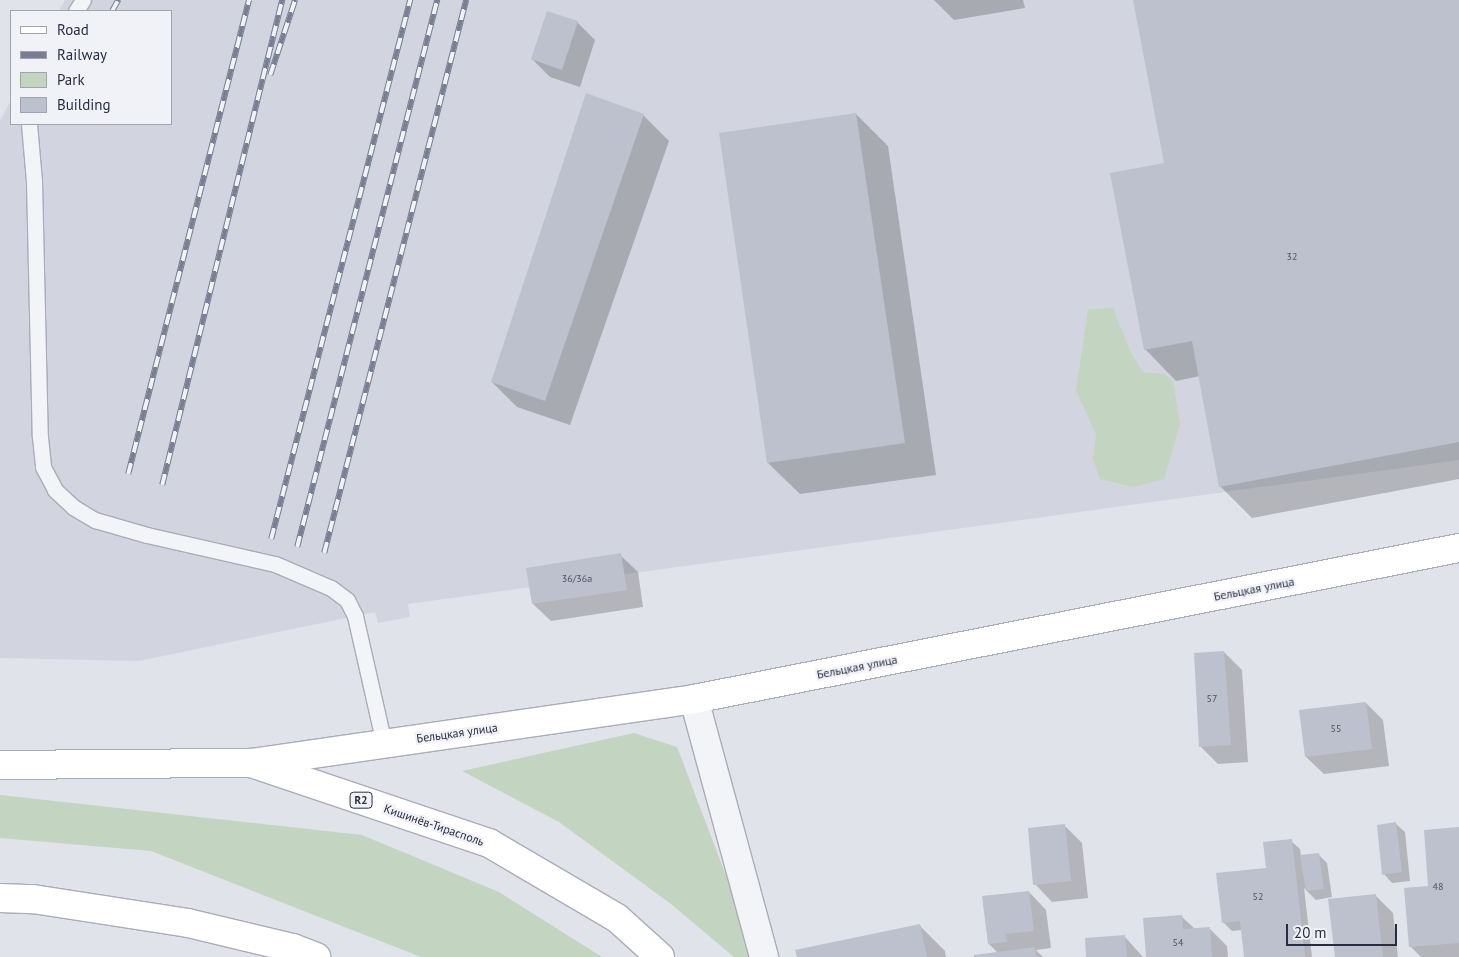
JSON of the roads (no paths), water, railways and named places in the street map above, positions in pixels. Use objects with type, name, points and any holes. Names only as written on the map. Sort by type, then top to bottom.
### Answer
[{"type":"street","name":"Бельцкая улица","points":[[250,763],[694,698],[1459,548]]},
{"type":"street","points":[[694,698],[764,957]]},
{"type":"street","name":"Кишинёв-Тирасполь","points":[[13,765],[250,763],[489,843],[617,918],[660,957]]},
{"type":"street","points":[[0,898],[33,899],[188,923],[293,948],[316,957]]},
{"type":"lane","points":[[29,125],[34,181],[40,437],[43,467],[55,490],[73,507],[95,520],[147,535],[275,564],[322,584],[347,600],[355,616],[384,744]]},
{"type":"railway","points":[[113,10],[118,0]]},
{"type":"railway","points":[[128,474],[249,0]]},
{"type":"railway","points":[[162,485],[282,0]]},
{"type":"railway","points":[[270,75],[295,0]]},
{"type":"railway","points":[[271,539],[410,0]]},
{"type":"railway","points":[[297,547],[437,0]]},
{"type":"railway","points":[[324,553],[466,0]]}]
